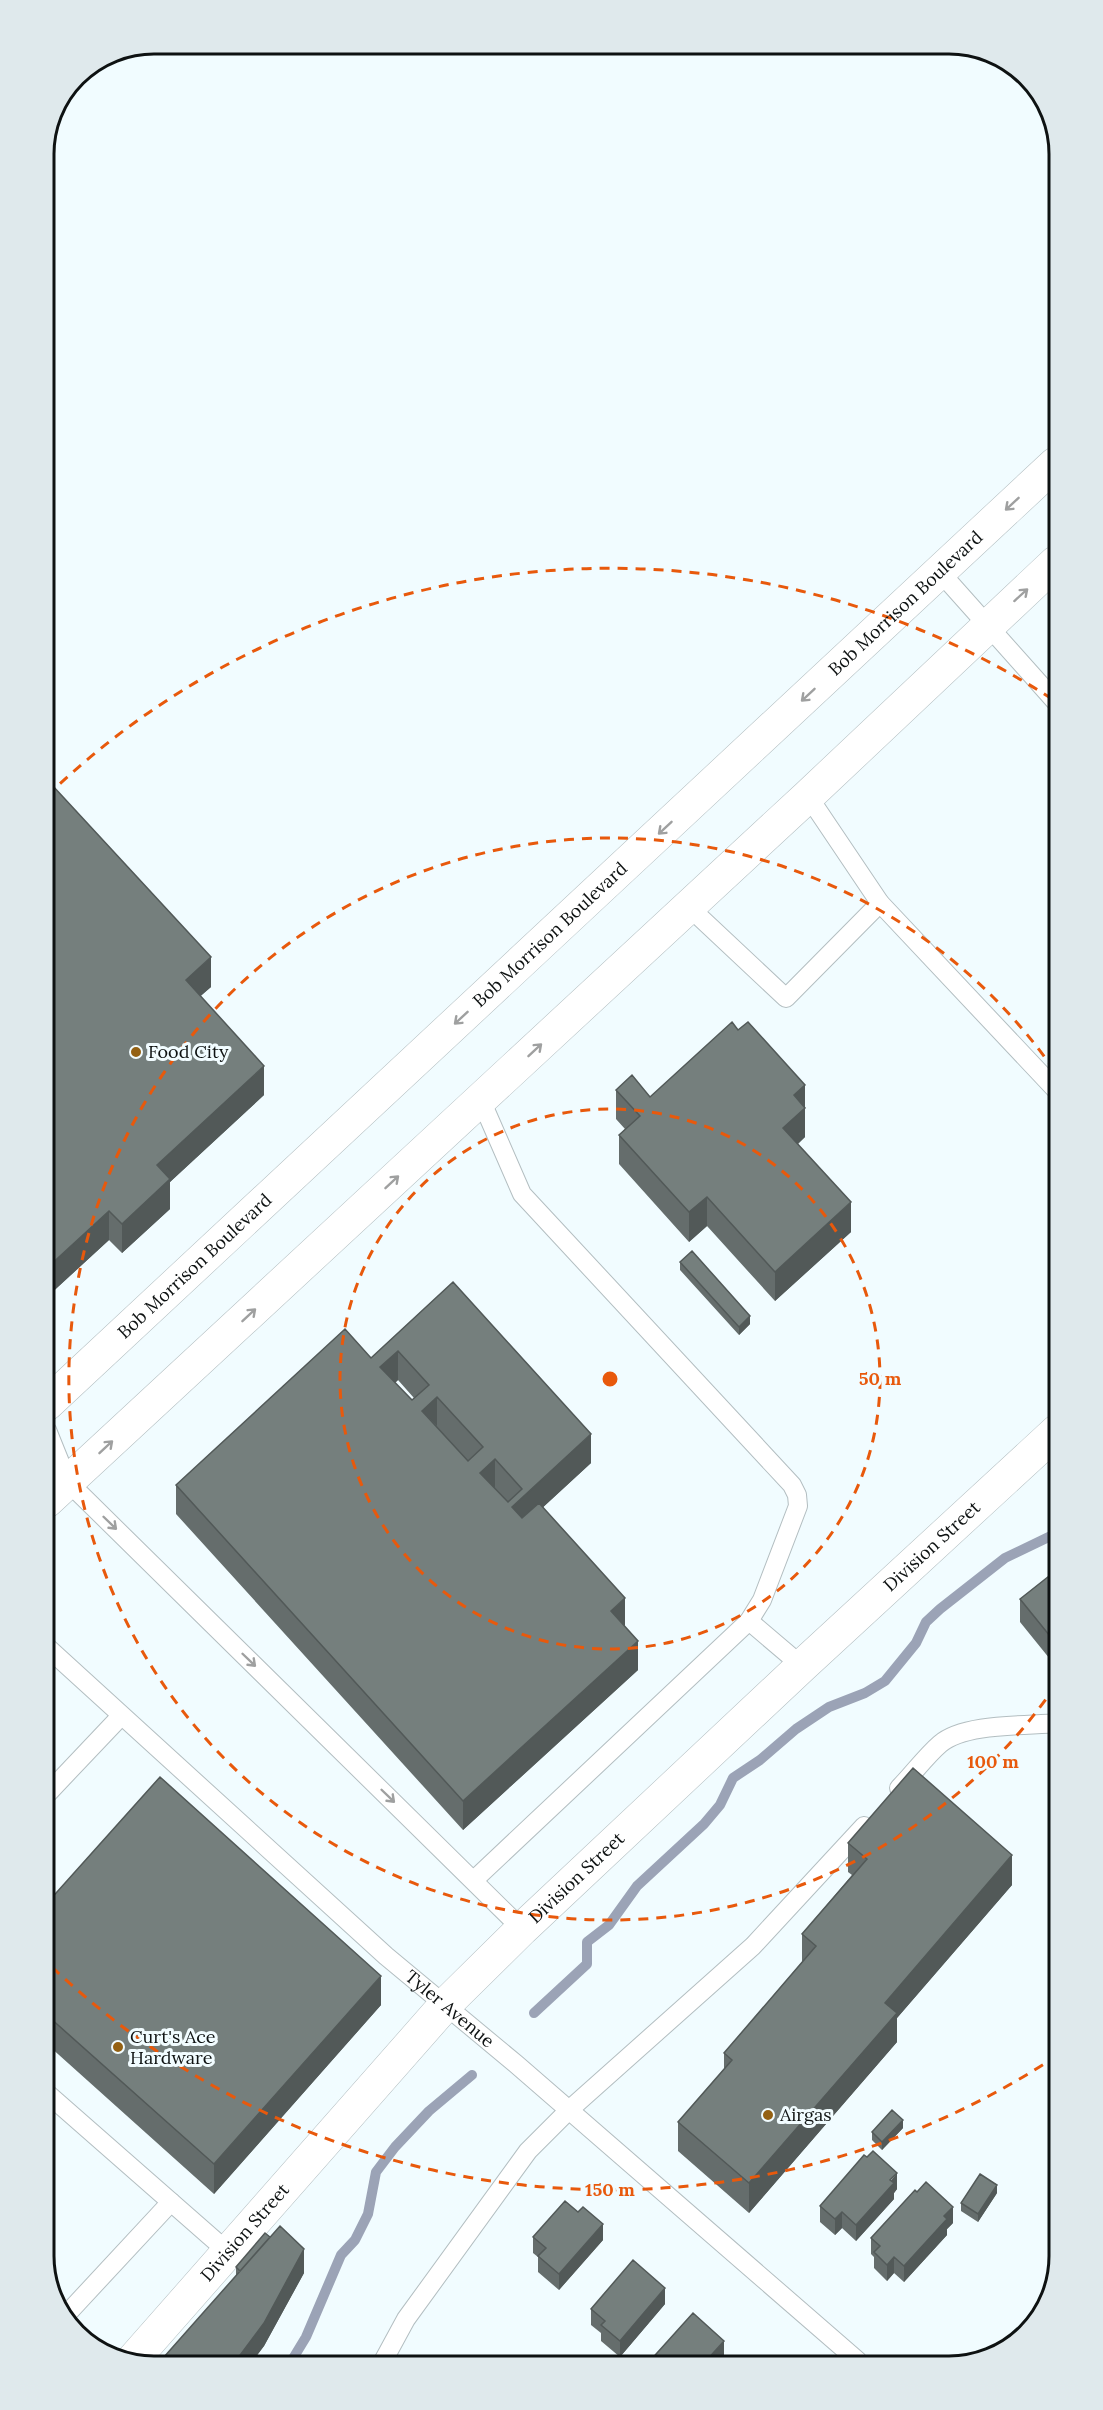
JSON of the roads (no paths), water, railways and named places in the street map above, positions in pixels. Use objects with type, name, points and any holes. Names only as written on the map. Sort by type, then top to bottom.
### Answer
[{"type":"street","name":"Bob Morrison Boulevard","points":[[54,1397],[1049,469]]},
{"type":"street","points":[[58,1492],[689,907],[1049,569]]},
{"type":"street","name":"Division Street","points":[[138,2355],[446,2004],[522,1929],[802,1666],[1049,1438]]},
{"type":"lane","points":[[940,572],[1049,694]]},
{"type":"lane","points":[[808,796],[879,903],[1049,1083]]},
{"type":"lane","points":[[689,907],[786,998],[879,903]]},
{"type":"lane","points":[[474,1880],[749,1621],[762,1600],[798,1506],[797,1495],[792,1485],[522,1194],[481,1100]]},
{"type":"lane","points":[[54,1469],[58,1492],[474,1880],[522,1929]]},
{"type":"lane","points":[[749,1621],[802,1666]]},
{"type":"lane","name":"Tyler Avenue","points":[[54,1654],[386,1956],[446,2004],[852,2356]]},
{"type":"lane","points":[[54,1787],[121,1716]]},
{"type":"lane","points":[[386,2356],[406,2319],[528,2151],[569,2110],[753,1946],[941,1743],[954,1735],[970,1730],[1049,1724]]},
{"type":"lane","points":[[54,2100],[228,2252]]},
{"type":"lane","points":[[70,2310],[171,2202]]},
{"type":"waterway","points":[[534,2013],[587,1964],[587,1942],[609,1925],[637,1886],[704,1824],[720,1805],[733,1778],[760,1760],[796,1729],[829,1707],[865,1693],[885,1681],[916,1643],[926,1622],[940,1609],[1005,1558],[1049,1537]]},
{"type":"waterway","points":[[294,2356],[306,2337],[341,2255],[355,2240],[368,2214],[376,2172],[395,2147],[429,2111],[472,2075]]},
{"type":"place","name":"Food City","points":[[136,1052]]},
{"type":"place","name":"Curt's Ace Hardware","points":[[118,2047]]},
{"type":"place","name":"Airgas","points":[[768,2115]]}]
